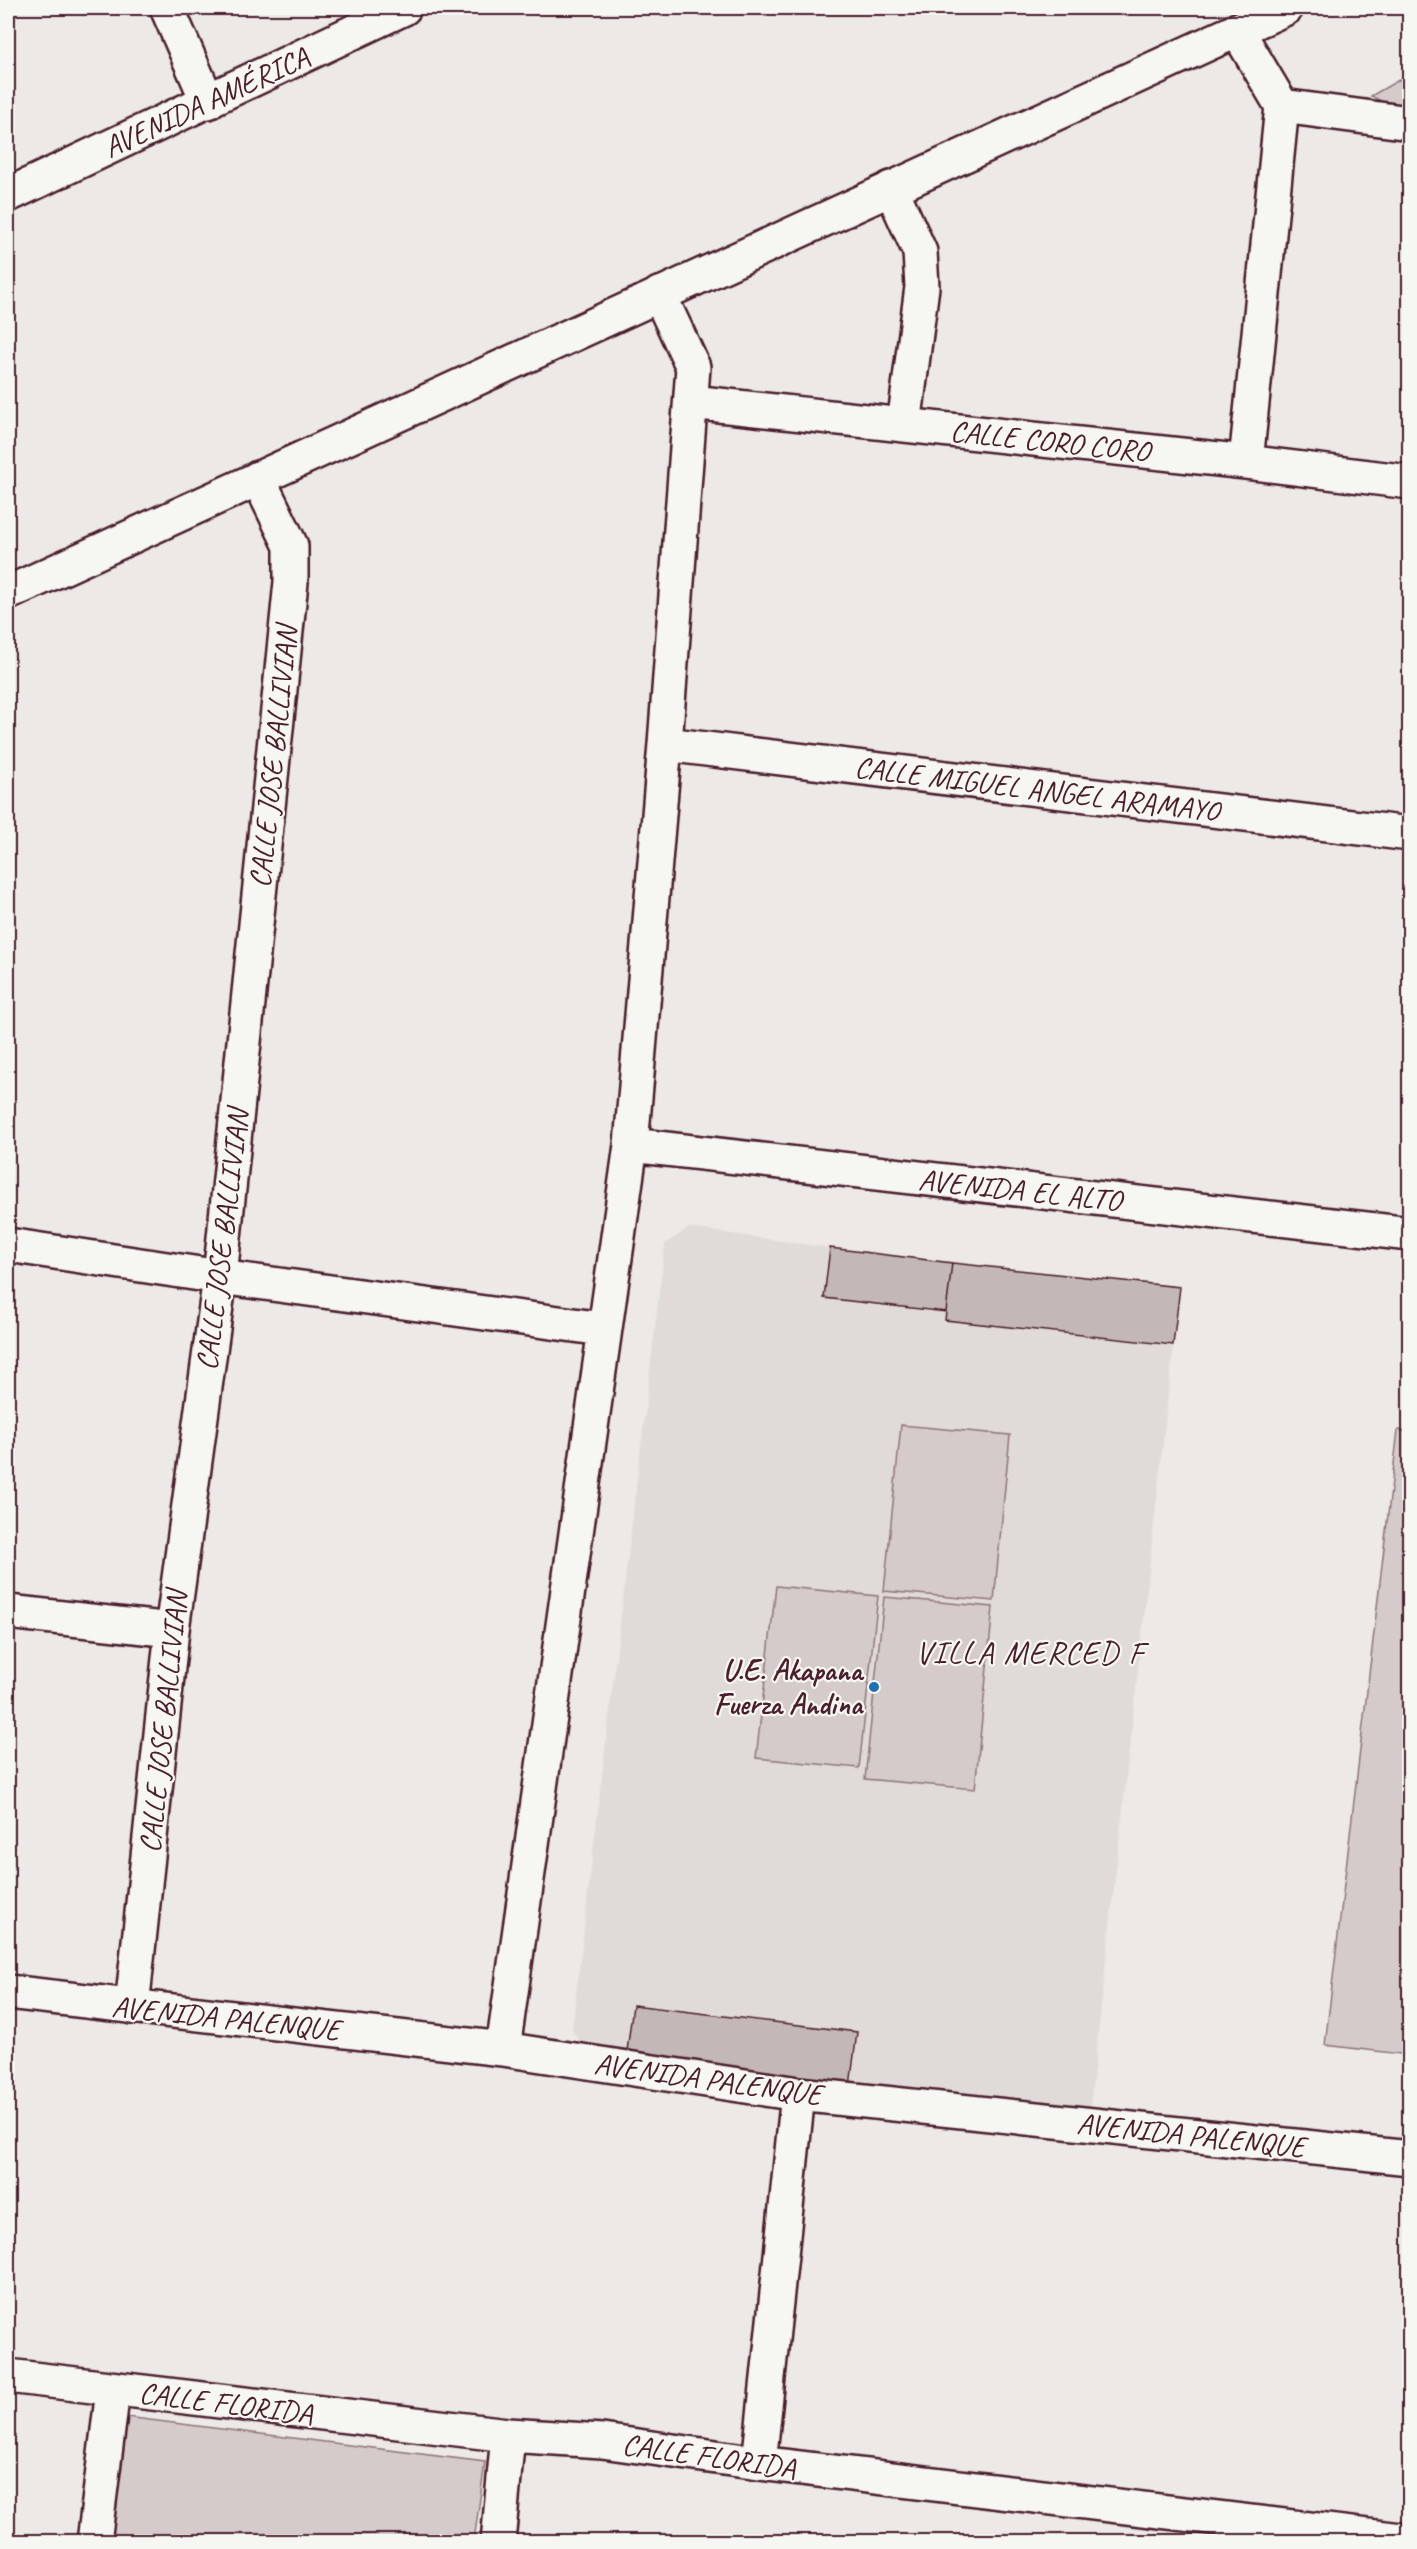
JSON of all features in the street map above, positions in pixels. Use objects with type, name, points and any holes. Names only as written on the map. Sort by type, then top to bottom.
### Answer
[{"type":"street","points":[[167,8],[208,102]]},
{"type":"street","name":"AVENIDA AMÉRICA","points":[[8,195],[404,8]]},
{"type":"street","points":[[8,593],[1286,8]]},
{"type":"street","points":[[1238,30],[1282,106],[1246,462]]},
{"type":"street","points":[[1282,106],[1410,123]]},
{"type":"street","points":[[891,188],[920,252],[922,287],[904,425]]},
{"type":"street","points":[[503,2049],[603,1329],[631,1145],[665,744],[693,367],[659,294]]},
{"type":"street","name":"CALLE CORO CORO","points":[[691,402],[1410,482]]},
{"type":"street","name":"CALLE JOSE BALLIVIAN","points":[[132,2007],[172,1630],[220,1278],[291,582],[291,546],[258,478]]},
{"type":"street","name":"CALLE MIGUEL ANGEL ARAMAYO","points":[[665,744],[1410,834]]},
{"type":"street","name":"AVENIDA EL ALTO","points":[[631,1145],[1410,1234]]},
{"type":"street","points":[[8,1245],[220,1278],[603,1329]]},
{"type":"street","points":[[8,1612],[172,1630]]},
{"type":"street","name":"AVENIDA PALENQUE","points":[[8,1992],[503,2049],[798,2094],[1410,2158]]},
{"type":"street","points":[[759,2463],[798,2094]]},
{"type":"street","name":"CALLE FLORIDA","points":[[8,2376],[508,2435],[603,2441],[759,2463],[1410,2541]]},
{"type":"street","points":[[94,2541],[113,2390]]},
{"type":"street","points":[[498,2541],[508,2435]]},
{"type":"shaded area","points":[[1409,74],[1409,109],[1391,106],[1371,96]]},
{"type":"shaded area","name":"U.E. Akapana Fuerza Andina","points":[[689,1228],[830,1248],[1180,1287],[1089,2116],[589,2056],[572,2030],[665,1244]]},
{"type":"shaded area","points":[[901,1425],[1010,1435],[994,1601],[884,1591]]},
{"type":"shaded area","points":[[1398,1430],[1410,1432],[1409,2055],[1325,2045]]},
{"type":"shaded area","points":[[776,1586],[878,1596],[859,1768],[756,1758]]},
{"type":"shaded area","points":[[884,1597],[993,1607],[975,1789],[865,1779]]},
{"type":"shaded area","points":[[126,2417],[485,2462],[474,2541],[110,2542]]},
{"type":"building","points":[[830,1248],[952,1263],[946,1312],[824,1298]]},
{"type":"building","points":[[952,1263],[1180,1287],[1173,1345],[945,1320]]},
{"type":"building","points":[[633,2005],[857,2032],[850,2086],[626,2059]]},
{"type":"place","name":"U.E. Akapana Fuerza Andina","points":[[874,1687]]},
{"type":"district","name":"VILLA MERCED F","points":[[1030,1652]]}]
